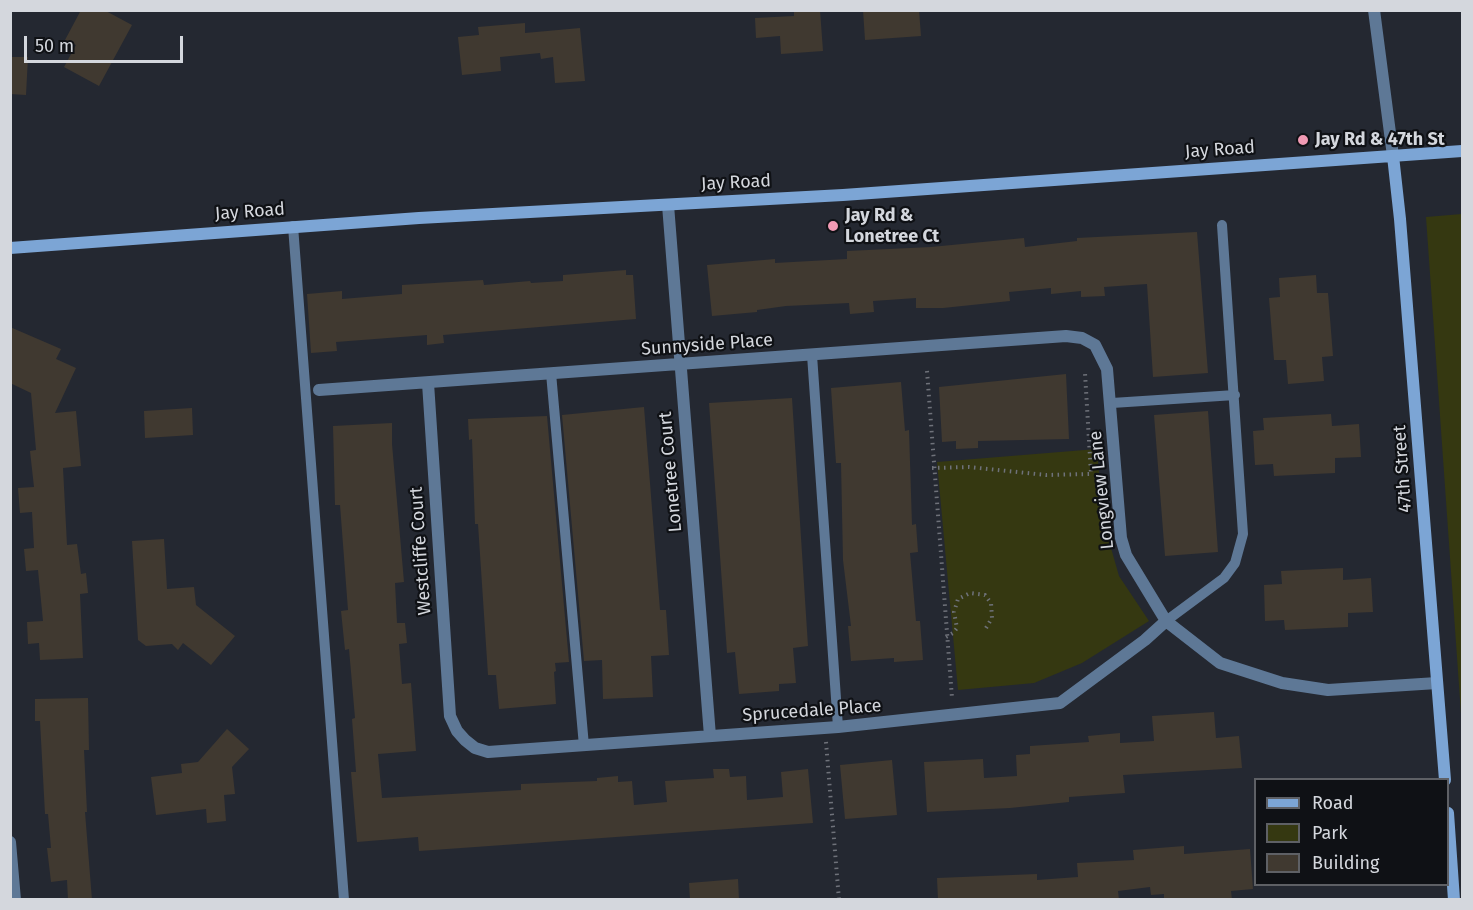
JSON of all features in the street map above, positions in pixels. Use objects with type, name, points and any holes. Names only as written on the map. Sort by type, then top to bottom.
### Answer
[{"type":"street","points":[[1374,10],[1393,156]]},
{"type":"street","name":"Jay Road","points":[[10,248],[293,226],[843,195],[1462,151]]},
{"type":"street","name":"47th Street","points":[[1393,156],[1445,778]]},
{"type":"street","name":"Lonetree Court","points":[[668,205],[710,736]]},
{"type":"street","name":"Sunnyside Place","points":[[319,390],[680,366],[1066,336],[1082,338],[1095,345]]},
{"type":"street","name":"Longview Lane","points":[[1095,345],[1103,356],[1107,369],[1112,403],[1120,537],[1133,570],[1166,621],[1203,653],[1220,663],[1282,683],[1328,690],[1437,683]]},
{"type":"street","name":"Westcliffe Court","points":[[428,383],[450,716]]},
{"type":"street","name":"Sprucedale Place","points":[[450,716],[457,731],[465,740],[475,748],[488,752],[832,728],[1060,704],[1145,640],[1166,621]]},
{"type":"street","points":[[1449,828],[1454,900]]},
{"type":"street","points":[[10,842],[15,900]]},
{"type":"lane","points":[[1166,621],[1224,578],[1240,550],[1244,534],[1222,225]]},
{"type":"lane","points":[[293,226],[344,900]]},
{"type":"lane","points":[[812,355],[832,728]]},
{"type":"lane","points":[[551,373],[584,746]]},
{"type":"lane","points":[[1112,403],[1235,395]]},
{"type":"path","points":[[927,371],[932,468],[946,638],[952,670],[952,717]]},
{"type":"path","points":[[932,468],[969,467],[1046,475],[1091,474],[1085,373]]},
{"type":"path","points":[[946,638],[957,628],[954,612],[958,599],[970,593],[985,595],[990,600],[992,618],[986,628]]},
{"type":"path","points":[[832,728],[839,900]]},
{"type":"green space","points":[[1462,214],[1462,728],[1426,217]]},
{"type":"green space","points":[[1097,449],[1103,520],[1119,576],[1149,621],[1082,663],[1034,683],[958,690],[937,462]]},
{"type":"building","points":[[81,10],[104,10],[132,25],[99,86],[64,67],[76,45],[65,40]]},
{"type":"building","points":[[794,10],[820,10],[823,51],[781,54],[780,36],[756,38],[755,18],[794,16]]},
{"type":"building","points":[[863,10],[919,10],[921,36],[865,40]]},
{"type":"building","points":[[525,23],[525,33],[580,28],[585,81],[555,83],[553,57],[541,59],[540,53],[500,57],[501,71],[462,75],[458,37],[479,35],[478,27]]},
{"type":"building","points":[[10,57],[28,57],[26,95],[10,94]]},
{"type":"building","points":[[1197,232],[1208,373],[1153,377],[1147,284],[1104,287],[1105,296],[1081,297],[1081,291],[1051,294],[1051,288],[1009,292],[1010,301],[943,308],[916,308],[916,298],[873,301],[874,312],[850,314],[849,303],[786,306],[757,310],[757,312],[712,316],[707,265],[775,259],[775,263],[847,259],[847,251],[931,247],[1024,238],[1025,247],[1077,241],[1077,238]]},
{"type":"building","points":[[626,270],[626,275],[633,275],[636,319],[443,335],[444,343],[427,345],[427,335],[336,342],[337,351],[311,353],[307,294],[342,291],[342,299],[402,294],[402,285],[483,280],[484,285],[563,281],[563,275]]},
{"type":"building","points":[[1316,275],[1317,293],[1328,293],[1333,356],[1322,357],[1324,381],[1288,384],[1286,360],[1274,360],[1269,298],[1280,297],[1279,278]]},
{"type":"building","points":[[10,327],[61,349],[56,359],[76,368],[55,413],[76,411],[81,466],[63,468],[67,545],[77,544],[81,574],[86,573],[88,593],[80,594],[83,658],[40,660],[39,643],[28,644],[27,622],[43,621],[38,570],[26,571],[24,549],[34,548],[32,512],[20,513],[18,488],[34,487],[30,451],[36,450],[31,393],[10,383]]},
{"type":"building","points":[[1066,374],[1069,439],[978,441],[978,448],[956,449],[956,441],[942,442],[939,387]]},
{"type":"building","points":[[901,382],[905,431],[909,430],[912,525],[916,524],[918,552],[910,553],[916,621],[920,621],[923,660],[894,662],[894,658],[851,661],[848,626],[851,626],[843,560],[841,463],[836,463],[831,388]]},
{"type":"building","points":[[792,398],[808,646],[793,648],[796,683],[779,684],[779,691],[739,694],[735,652],[727,653],[709,403]]},
{"type":"building","points":[[644,407],[660,610],[666,610],[669,655],[651,656],[653,697],[603,699],[602,660],[584,661],[562,415]]},
{"type":"building","points":[[192,408],[193,435],[145,438],[144,411]]},
{"type":"building","points":[[1208,411],[1218,552],[1165,556],[1154,415]]},
{"type":"building","points":[[1331,414],[1332,426],[1359,424],[1361,457],[1335,458],[1335,473],[1274,476],[1273,464],[1255,465],[1253,431],[1264,430],[1263,418]]},
{"type":"building","points":[[547,416],[569,662],[555,663],[556,704],[499,709],[496,675],[488,675],[478,524],[475,524],[472,439],[469,440],[468,419]]},
{"type":"building","points":[[392,423],[404,582],[395,583],[397,623],[405,623],[407,643],[399,644],[402,684],[411,683],[416,751],[378,754],[382,798],[521,790],[521,784],[597,781],[597,778],[618,776],[618,782],[632,781],[634,805],[667,802],[665,781],[714,778],[713,769],[729,769],[730,777],[746,776],[747,800],[783,797],[781,772],[808,769],[813,823],[419,851],[418,837],[357,842],[351,772],[356,772],[352,719],[355,718],[349,649],[345,650],[341,611],[348,610],[340,505],[335,505],[333,426]]},
{"type":"building","points":[[164,539],[167,589],[194,587],[196,605],[235,636],[211,665],[183,643],[178,650],[172,644],[146,646],[138,640],[132,541]]},
{"type":"building","points":[[1343,568],[1343,580],[1371,578],[1373,612],[1348,613],[1348,627],[1285,630],[1284,620],[1265,621],[1264,585],[1282,584],[1281,571]]},
{"type":"building","points":[[88,698],[89,750],[84,750],[87,812],[85,812],[92,900],[68,900],[67,880],[51,882],[47,848],[51,848],[48,814],[45,814],[40,721],[35,721],[35,699]]},
{"type":"building","points":[[1214,712],[1216,738],[1239,736],[1242,768],[1123,775],[1125,793],[1069,797],[1069,802],[1010,808],[927,812],[924,762],[983,759],[984,778],[1017,776],[1016,755],[1030,754],[1030,746],[1089,742],[1088,736],[1120,733],[1120,743],[1154,741],[1152,716]]},
{"type":"building","points":[[227,729],[249,749],[232,767],[235,794],[224,795],[226,821],[207,823],[206,809],[156,815],[151,777],[182,773],[181,764],[198,762]]},
{"type":"building","points":[[892,760],[897,815],[845,819],[840,765]]},
{"type":"building","points":[[1184,846],[1184,854],[1250,849],[1253,889],[1231,891],[1232,900],[1164,900],[1164,894],[1151,895],[1150,887],[1118,891],[1119,900],[938,900],[937,878],[1037,874],[1037,880],[1078,877],[1077,863],[1134,860],[1133,850]]},
{"type":"building","points":[[738,879],[739,900],[690,900],[689,883]]},
{"type":"place","name":"Jay Rd & 47th St","points":[[1303,140]]},
{"type":"place","name":"Jay Rd & Lonetree Ct","points":[[833,226]]}]
